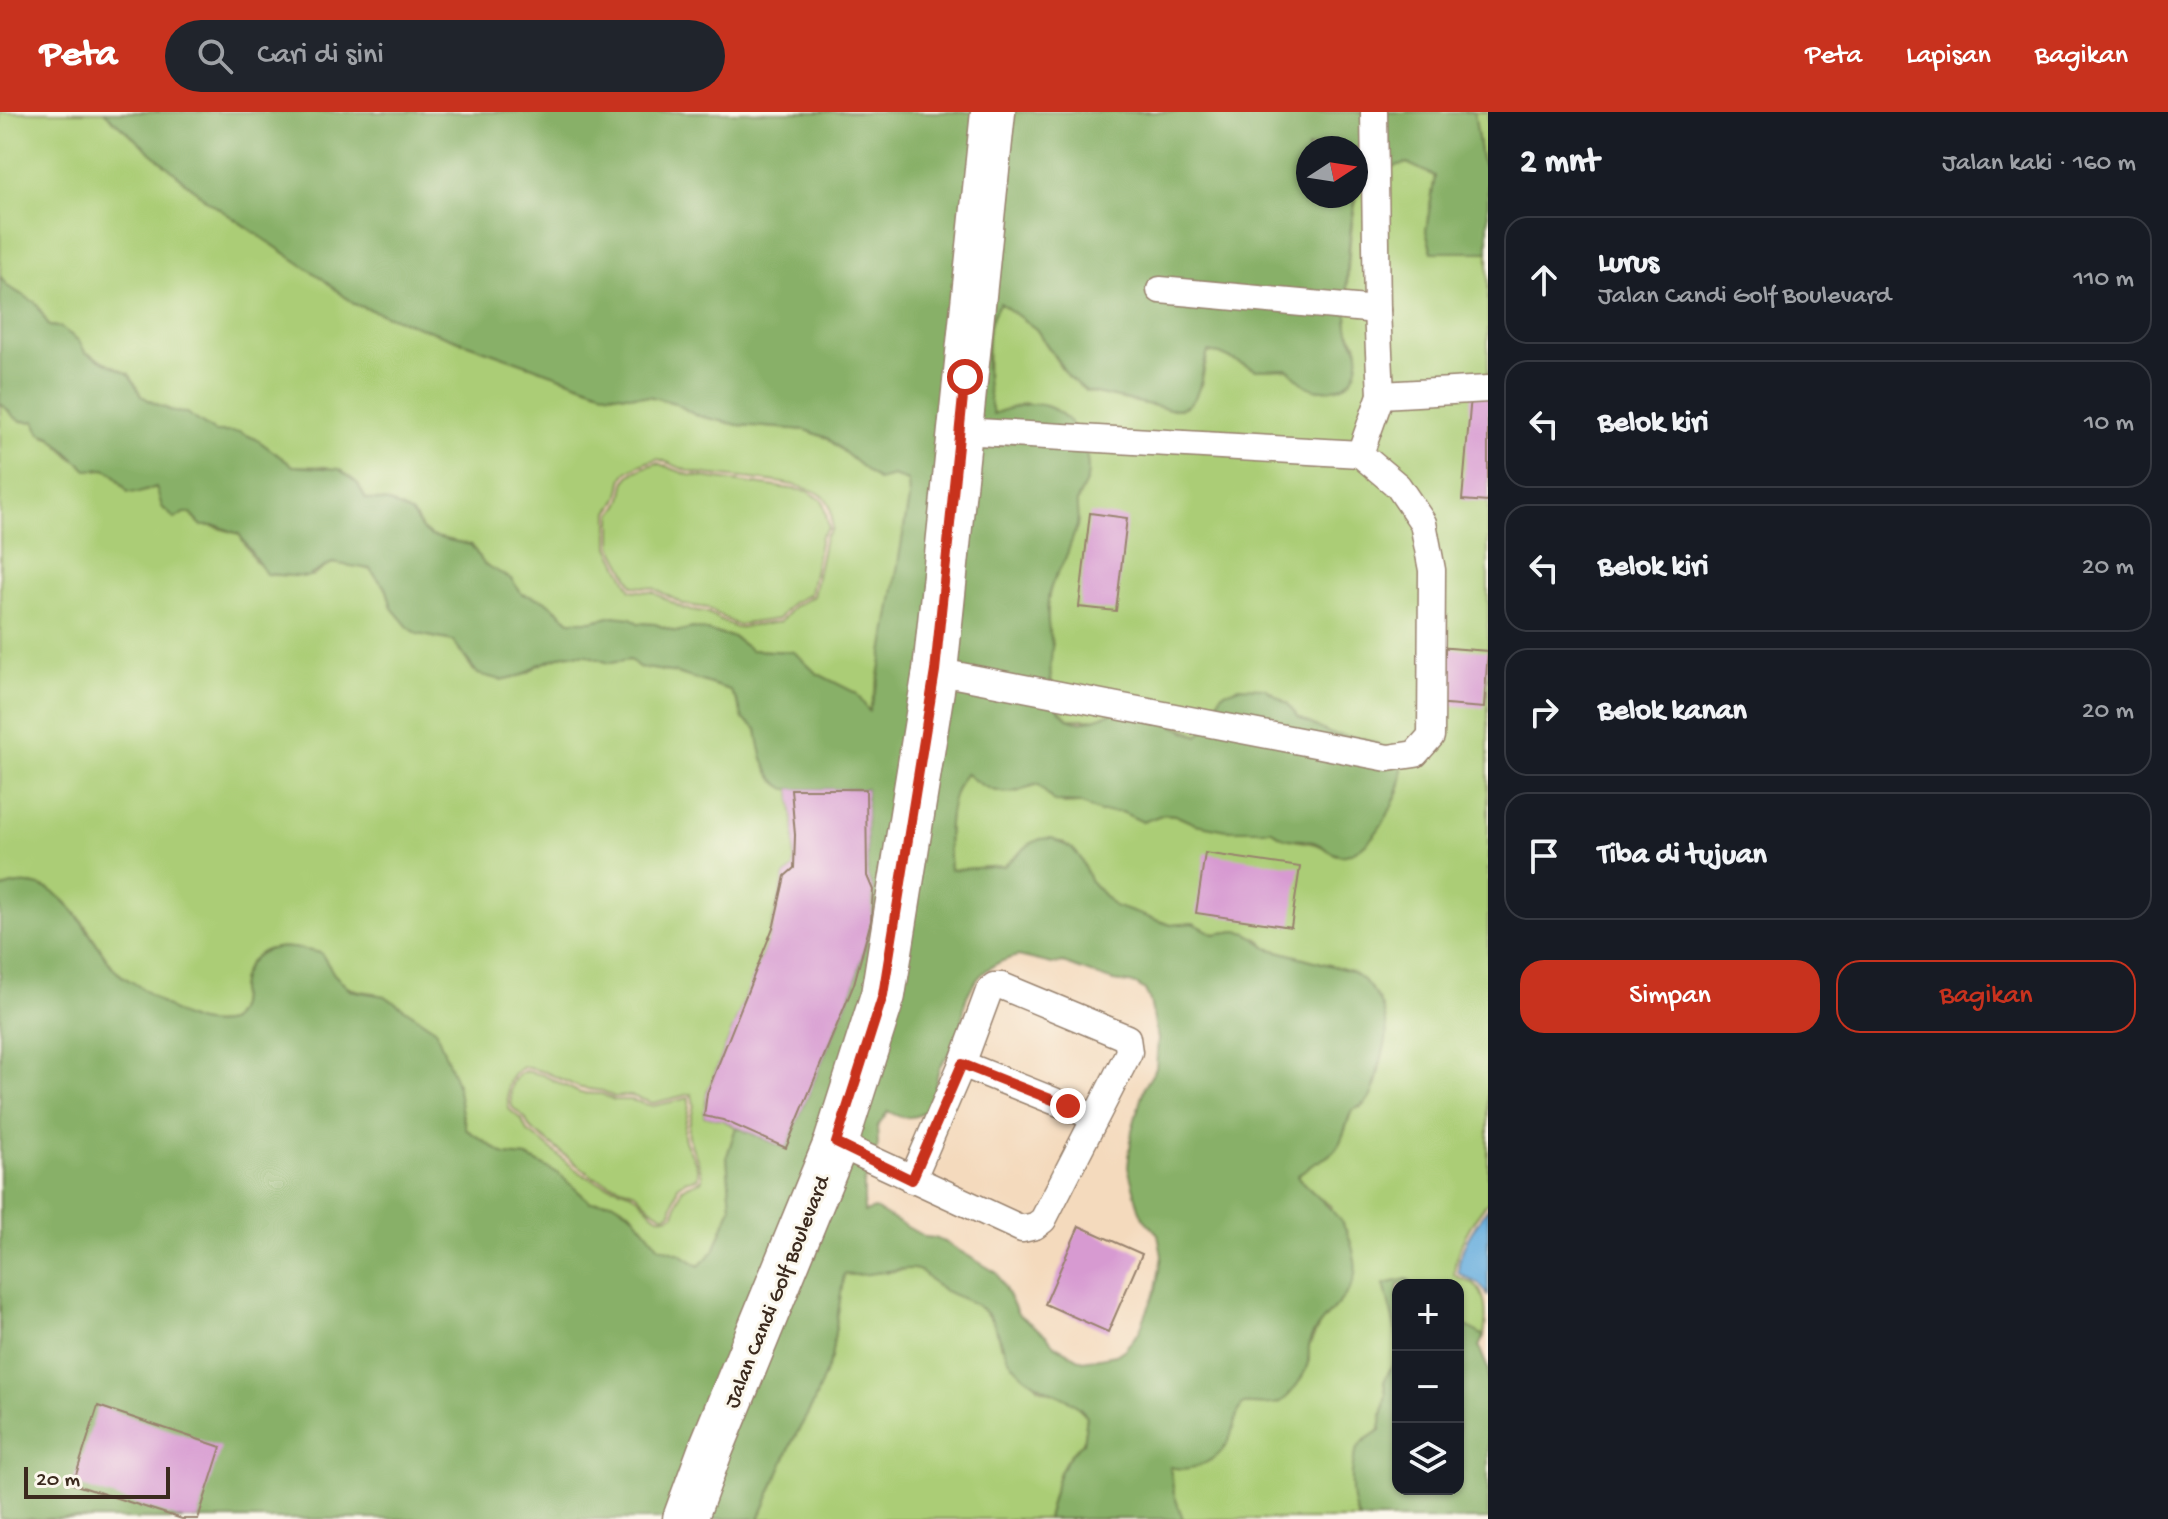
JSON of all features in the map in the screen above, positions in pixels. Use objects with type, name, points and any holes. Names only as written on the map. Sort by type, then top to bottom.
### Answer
[{"type":"street","name":"Jalan Candi Golf Boulevard","points":[[685,1519],[836,1143],[883,995],[935,671],[993,112]]},
{"type":"lane","points":[[1360,454],[1381,395],[1374,112]]},
{"type":"lane","points":[[1160,290],[1377,310]]},
{"type":"lane","points":[[1381,395],[1488,389]]},
{"type":"lane","points":[[935,671],[1388,758],[1415,754],[1431,736],[1432,570],[1423,523],[1398,486],[1360,454],[960,431]]},
{"type":"lane","points":[[836,1143],[912,1180],[1022,1229],[1035,1226],[1043,1220],[1129,1052],[1127,1038],[1002,986],[994,986],[989,991],[962,1064],[912,1180]]},
{"type":"lane","points":[[962,1064],[1094,1117]]},
{"type":"green space","points":[[0,112],[104,112],[205,199],[323,279],[354,304],[607,393],[652,397],[675,403],[695,415],[738,425],[806,430],[827,438],[878,480],[893,476],[909,482],[888,633],[869,712],[855,693],[816,673],[794,652],[751,650],[733,637],[693,628],[676,632],[655,624],[614,616],[592,621],[570,621],[554,607],[522,594],[511,579],[484,564],[471,545],[431,536],[422,529],[416,518],[389,503],[366,499],[357,483],[327,467],[293,466],[256,439],[239,432],[215,432],[186,413],[174,412],[142,396],[129,374],[85,352],[79,341],[60,327],[49,326],[36,303],[7,286],[0,276]],"holes":[[[657,459],[692,472],[802,487],[826,499],[831,509],[832,529],[825,537],[813,596],[794,606],[780,622],[736,628],[706,612],[684,609],[653,592],[631,590],[609,547],[609,512],[616,502],[625,475]]]},
{"type":"green space","points":[[104,112],[1474,112],[1481,159],[1488,174],[1488,252],[1432,252],[1426,231],[1435,176],[1407,163],[1368,174],[1368,136],[1296,136],[1296,208],[1353,208],[1347,297],[1348,326],[1358,351],[1358,364],[1352,379],[1341,387],[1327,390],[1313,388],[1288,369],[1256,370],[1208,352],[1195,398],[1181,408],[1169,409],[1086,391],[1068,376],[1036,329],[1000,303],[989,328],[986,372],[993,414],[1021,405],[1049,407],[1071,424],[1086,454],[1087,479],[1077,501],[1077,526],[1050,588],[1048,602],[1052,693],[1065,716],[1079,722],[1117,711],[1131,711],[1198,736],[1222,693],[1239,687],[1264,688],[1288,704],[1299,718],[1331,734],[1366,739],[1379,745],[1402,764],[1393,803],[1378,830],[1358,850],[1346,855],[1333,853],[1313,842],[1283,837],[1272,830],[1227,830],[1164,814],[1143,822],[1122,812],[1100,812],[1080,803],[1054,802],[1038,784],[1013,792],[1001,792],[981,785],[966,773],[951,806],[948,832],[950,870],[1004,866],[1030,844],[1052,838],[1073,849],[1090,880],[1114,906],[1171,925],[1193,923],[1214,934],[1248,933],[1267,948],[1351,971],[1374,992],[1383,1010],[1386,1041],[1371,1095],[1364,1104],[1352,1110],[1334,1151],[1297,1176],[1341,1221],[1355,1260],[1353,1283],[1311,1338],[1307,1367],[1289,1395],[1267,1405],[1243,1404],[1229,1440],[1219,1454],[1196,1467],[1170,1467],[1174,1494],[1183,1519],[1047,1519],[1062,1468],[1083,1443],[1087,1416],[1072,1403],[1037,1385],[1014,1366],[993,1322],[982,1309],[942,1289],[922,1272],[911,1269],[844,1274],[831,1358],[759,1519],[0,1519],[0,889],[21,884],[40,886],[55,894],[81,921],[118,973],[181,1015],[203,1023],[229,1022],[234,1016],[243,975],[257,955],[276,948],[321,953],[334,974],[350,990],[385,996],[435,1029],[457,1084],[467,1130],[505,1155],[527,1157],[558,1173],[590,1202],[612,1201],[632,1213],[659,1247],[680,1254],[699,1266],[714,1251],[731,1207],[727,1156],[736,1127],[786,1148],[854,984],[865,946],[873,890],[867,876],[866,789],[786,789],[779,784],[768,771],[757,729],[743,719],[730,690],[677,673],[639,667],[630,660],[609,663],[587,655],[567,654],[538,665],[523,675],[501,680],[478,674],[453,641],[418,634],[408,627],[392,608],[387,590],[370,569],[332,563],[307,577],[266,574],[239,534],[218,526],[202,526],[190,513],[175,519],[162,507],[156,487],[139,493],[128,492],[113,473],[105,469],[87,470],[51,437],[40,433],[35,421],[18,420],[0,403],[0,276],[7,286],[36,303],[49,326],[60,327],[79,341],[85,352],[129,374],[142,396],[174,412],[186,413],[215,432],[239,432],[256,439],[293,466],[339,469],[357,483],[366,499],[389,502],[412,514],[431,536],[471,545],[484,564],[511,579],[522,594],[544,600],[570,621],[592,621],[614,616],[631,618],[638,623],[655,624],[676,632],[693,628],[733,637],[751,650],[794,652],[816,673],[856,693],[869,711],[878,683],[909,499],[908,481],[893,476],[878,480],[827,438],[806,430],[738,425],[695,415],[675,403],[652,397],[607,393],[354,304],[323,279],[205,199]],"holes":[[[1018,956],[1052,964],[1063,963],[1113,981],[1136,984],[1145,990],[1158,1039],[1156,1068],[1144,1088],[1132,1130],[1128,1167],[1143,1218],[1158,1234],[1162,1256],[1156,1289],[1139,1332],[1125,1349],[1116,1355],[1083,1361],[1054,1345],[1018,1314],[997,1273],[946,1243],[925,1237],[875,1209],[864,1212],[864,1183],[878,1145],[877,1127],[888,1111],[908,1117],[928,1109],[939,1069],[959,1038],[965,1001],[976,981],[994,965]]]},
{"type":"green space","points":[[1474,112],[1488,112],[1488,174],[1481,159]]},
{"type":"green space","points":[[1407,163],[1435,176],[1426,231],[1432,252],[1488,252],[1488,1202],[1465,1235],[1457,1255],[1454,1274],[1461,1279],[1392,1279],[1392,1282],[1385,1284],[1392,1314],[1392,1365],[1384,1382],[1386,1393],[1380,1430],[1362,1442],[1355,1512],[1360,1519],[1183,1519],[1169,1466],[1230,1437],[1243,1404],[1280,1402],[1305,1371],[1309,1360],[1308,1348],[1320,1324],[1331,1206],[1312,1193],[1297,1176],[1344,1133],[1352,1110],[1364,1106],[1376,1085],[1386,1038],[1368,986],[1351,971],[1267,948],[1259,939],[1236,931],[1214,934],[1193,923],[1171,925],[1114,906],[1090,880],[1080,857],[1063,842],[1030,844],[1004,866],[950,870],[948,832],[951,806],[966,773],[1017,792],[1038,784],[1064,804],[1080,803],[1100,812],[1122,812],[1143,822],[1164,814],[1175,815],[1195,824],[1272,830],[1287,838],[1319,845],[1336,855],[1386,817],[1399,791],[1402,774],[1299,718],[1288,704],[1268,690],[1198,736],[1189,730],[1125,710],[1098,719],[1069,719],[1058,708],[1050,673],[1049,656],[1053,644],[1048,628],[1048,599],[1077,526],[1077,502],[1087,478],[1025,403],[993,415],[987,390],[988,322],[999,302],[1036,329],[1061,367],[1086,391],[1169,409],[1181,409],[1201,385],[1208,352],[1256,370],[1288,369],[1308,385],[1322,389],[1347,384],[1358,354],[1347,314],[1352,224],[1355,208],[1368,208],[1368,174],[1380,168]]},
{"type":"green space","points":[[0,403],[18,420],[35,421],[45,437],[50,437],[73,459],[98,471],[105,469],[113,473],[128,492],[156,487],[165,511],[190,513],[197,522],[239,534],[255,561],[272,575],[313,576],[332,563],[374,571],[387,590],[392,608],[418,634],[453,641],[474,671],[528,673],[538,665],[567,654],[587,655],[609,663],[630,660],[639,667],[677,673],[730,690],[743,719],[757,729],[771,775],[783,787],[791,789],[795,835],[794,868],[785,876],[768,941],[707,1093],[704,1116],[736,1127],[727,1156],[731,1207],[714,1251],[699,1266],[680,1254],[659,1247],[632,1213],[612,1201],[590,1202],[558,1173],[527,1157],[505,1155],[467,1130],[460,1106],[375,993],[341,983],[321,953],[287,948],[266,950],[249,963],[243,975],[237,1010],[229,1022],[193,1021],[172,1011],[120,974],[68,904],[54,893],[39,886],[21,884],[0,889]],"holes":[[[524,1067],[545,1072],[580,1088],[603,1091],[614,1097],[631,1096],[653,1103],[691,1094],[694,1105],[688,1132],[702,1180],[682,1188],[674,1214],[656,1216],[635,1195],[587,1177],[527,1131],[522,1120],[509,1109],[509,1084],[514,1074]]]},
{"type":"green space","points":[[657,463],[689,475],[807,491],[823,501],[829,528],[821,536],[810,594],[792,603],[778,619],[737,625],[707,608],[685,605],[653,588],[633,586],[612,546],[612,514],[619,505],[627,479],[641,468]]},
{"type":"green space","points":[[525,1071],[543,1075],[580,1093],[602,1094],[614,1100],[631,1100],[653,1106],[689,1098],[684,1136],[697,1166],[698,1178],[678,1186],[671,1212],[664,1216],[636,1192],[593,1177],[530,1128],[525,1118],[512,1107],[511,1086],[516,1077]]},
{"type":"green space","points":[[911,1268],[922,1270],[938,1287],[979,1306],[994,1323],[1000,1344],[1039,1388],[1070,1399],[1087,1416],[1083,1443],[1062,1468],[1047,1519],[759,1519],[831,1358],[844,1274]]},
{"type":"green space","points":[[1464,1280],[1481,1292],[1486,1314],[1484,1336],[1464,1328]]},
{"type":"green space","points":[[1392,1282],[1392,1316],[1384,1284]]},
{"type":"green space","points":[[1464,1326],[1484,1336],[1479,1347],[1488,1369],[1488,1519],[1360,1519],[1352,1493],[1352,1471],[1356,1452],[1362,1443],[1380,1430],[1386,1393],[1384,1382],[1392,1365],[1392,1495],[1464,1495]]},
{"type":"water","points":[[1488,1208],[1488,1297],[1479,1285],[1458,1272],[1464,1246]]},
{"type":"building","points":[[1471,396],[1488,397],[1488,502],[1462,500]]},
{"type":"building","points":[[1090,513],[1127,518],[1116,611],[1079,607]]},
{"type":"building","points":[[1437,647],[1488,651],[1484,708],[1433,704]]},
{"type":"building","points":[[791,789],[866,789],[867,876],[873,890],[871,921],[854,984],[786,1148],[723,1120],[704,1116],[707,1093],[774,925],[785,876],[794,868]]},
{"type":"building","points":[[1205,853],[1300,867],[1291,927],[1196,913]]},
{"type":"building","points":[[1079,1226],[1142,1254],[1108,1332],[1045,1304]]},
{"type":"building","points":[[98,1406],[221,1447],[198,1519],[182,1519],[73,1484]]},
{"type":"route","points":[[965,377],[935,671],[883,995],[836,1143],[912,1180],[962,1064],[1068,1106]]}]
